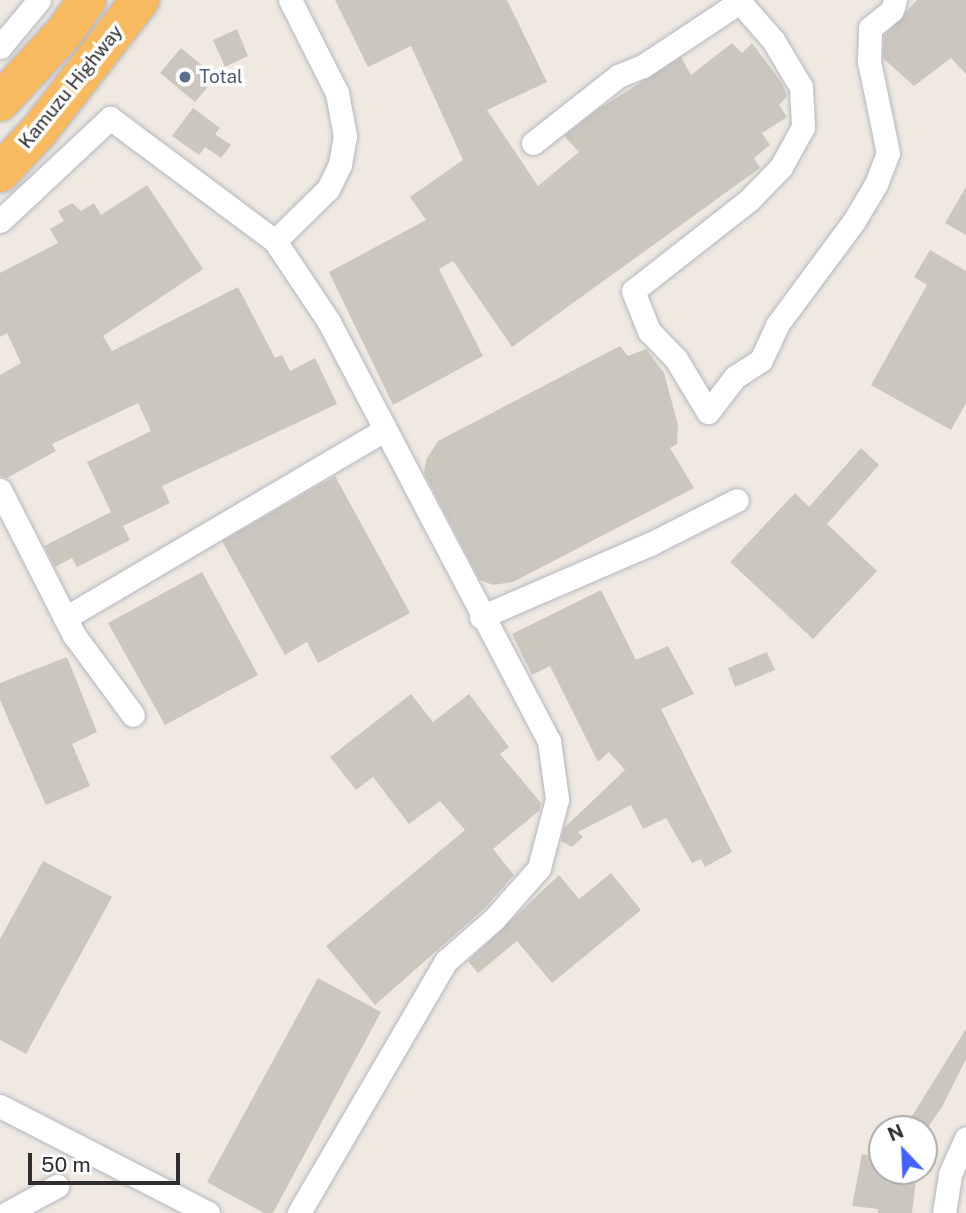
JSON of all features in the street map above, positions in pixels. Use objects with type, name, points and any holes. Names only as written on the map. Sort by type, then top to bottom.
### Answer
[{"type":"highway","name":"Kamuzu Highway","points":[[0,102],[64,33],[87,0]]},
{"type":"highway","name":"Kamuzu Highway","points":[[0,173],[40,130],[140,0]]},
{"type":"street","points":[[0,47],[39,0]]},
{"type":"street","points":[[275,241],[328,189],[340,164],[345,136],[337,93],[290,0]]},
{"type":"street","points":[[533,144],[618,76],[642,66],[738,1],[773,40],[801,87],[803,127],[780,167],[749,200],[633,290],[649,331],[676,359],[708,412],[735,377],[761,360],[777,325],[854,221],[876,184],[888,153],[869,61],[870,28],[892,10],[895,0]]},
{"type":"street","points":[[0,221],[110,118],[275,241],[329,322],[481,617],[549,741],[557,799],[539,868],[494,919],[446,961],[299,1213]]},
{"type":"street","points":[[65,618],[384,430]]},
{"type":"street","points":[[0,490],[65,618],[133,715]]},
{"type":"street","points":[[481,617],[650,544],[737,500]]},
{"type":"street","points":[[0,1106],[208,1213]]},
{"type":"street","points":[[944,1213],[950,1174],[966,1138]]},
{"type":"street","points":[[7,1213],[57,1186]]},
{"type":"building","points":[[335,0],[507,0],[547,82],[487,110],[538,186],[579,152],[564,136],[597,110],[681,57],[691,75],[732,43],[742,53],[752,43],[782,83],[787,96],[779,105],[787,117],[762,133],[770,145],[754,158],[760,168],[512,347],[453,261],[439,269],[483,356],[393,405],[329,272],[426,220],[410,197],[463,160],[411,46],[368,67]]},
{"type":"building","points":[[917,0],[966,0],[966,74],[951,58],[914,86],[883,58],[884,36]]},
{"type":"building","points":[[237,29],[248,56],[225,67],[213,40]]},
{"type":"building","points":[[181,48],[216,77],[195,102],[160,73]]},
{"type":"building","points":[[193,108],[220,128],[215,134],[231,145],[221,158],[205,147],[199,155],[172,136]]},
{"type":"building","points":[[147,185],[203,269],[103,336],[112,351],[238,287],[275,358],[282,355],[290,371],[315,358],[337,404],[162,486],[170,503],[123,526],[130,540],[77,567],[72,558],[55,567],[44,546],[111,512],[87,462],[151,431],[138,403],[52,444],[56,451],[7,478],[0,476],[0,375],[21,363],[7,333],[0,337],[0,273],[58,243],[50,229],[64,221],[58,211],[72,203],[81,211],[94,203],[101,215]]},
{"type":"building","points":[[966,187],[966,235],[945,223]]},
{"type":"building","points":[[930,250],[966,271],[966,403],[951,430],[871,385],[927,285],[914,277]]},
{"type":"building","points":[[620,346],[628,356],[646,349],[664,373],[678,425],[677,444],[670,448],[694,488],[513,582],[493,585],[480,580],[424,473],[426,460],[438,441]]},
{"type":"building","points":[[861,448],[879,465],[827,524],[877,571],[813,639],[730,562],[795,493],[809,507]]},
{"type":"building","points":[[335,476],[410,613],[318,663],[307,642],[285,655],[222,541]]},
{"type":"building","points":[[202,572],[258,675],[165,725],[108,623]]},
{"type":"building","points":[[601,590],[636,660],[668,646],[694,694],[661,709],[732,852],[705,867],[701,859],[692,863],[666,818],[643,829],[631,805],[578,832],[583,837],[572,847],[561,841],[564,828],[625,770],[609,752],[598,762],[550,666],[532,675],[512,634]]},
{"type":"building","points":[[767,652],[775,670],[735,687],[728,668]]},
{"type":"building","points":[[67,657],[97,732],[72,744],[90,786],[46,805],[0,700],[0,683]]},
{"type":"building","points":[[411,694],[433,722],[469,694],[509,747],[500,754],[541,803],[540,810],[493,849],[514,875],[484,909],[375,1005],[326,946],[465,830],[440,801],[409,824],[373,777],[356,790],[330,757]]},
{"type":"building","points":[[43,861],[112,897],[26,1054],[0,1040],[0,939]]},
{"type":"building","points":[[611,873],[641,910],[552,983],[517,941],[478,973],[468,961],[559,875],[579,899]]},
{"type":"building","points":[[318,978],[381,1012],[273,1213],[264,1213],[207,1182]]},
{"type":"building","points":[[966,1029],[966,1059],[943,1105],[936,1115],[913,1115]]},
{"type":"building","points":[[862,1154],[868,1155],[868,1185],[915,1185],[912,1213],[878,1213],[878,1209],[852,1206]]},
{"type":"place","name":"Total","points":[[185,77]]}]
